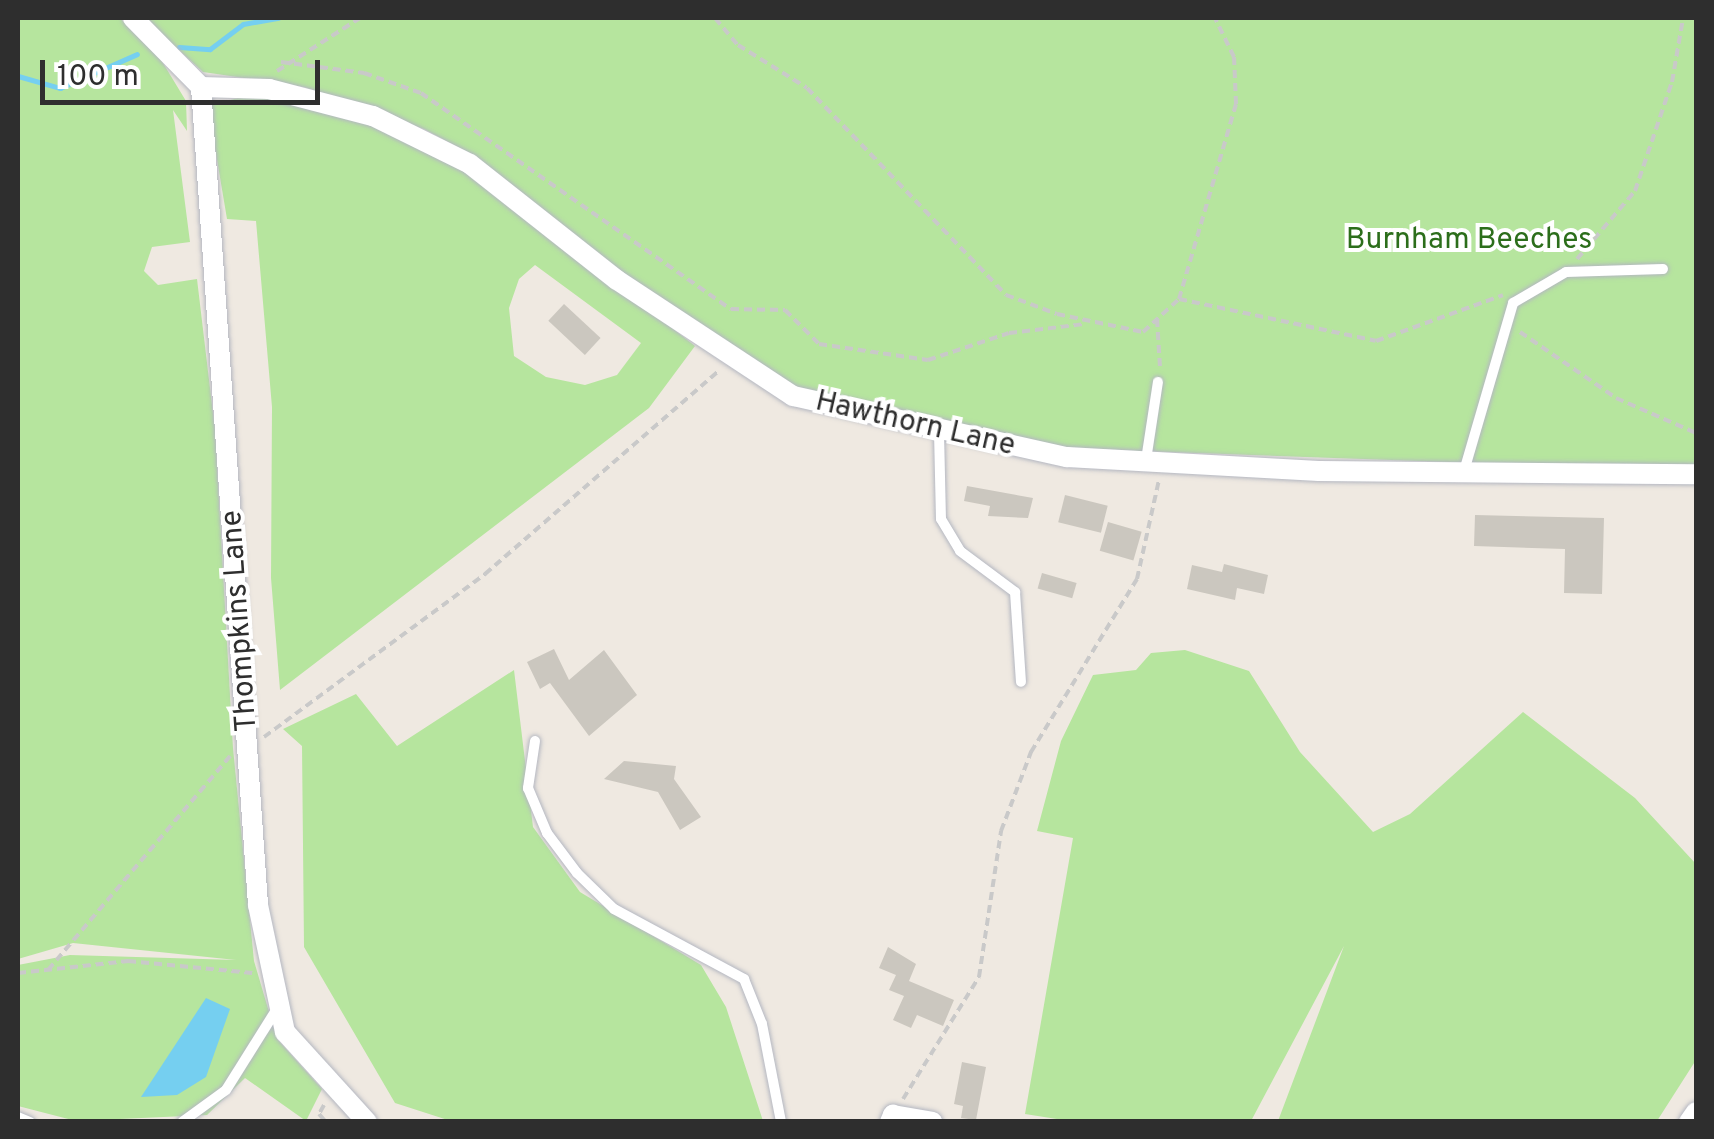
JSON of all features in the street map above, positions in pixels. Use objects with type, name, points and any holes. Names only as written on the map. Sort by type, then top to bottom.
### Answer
[{"type":"street","points":[[132,18],[200,87]]},
{"type":"street","name":"Hawthorn Lane","points":[[200,87],[269,89],[373,116],[470,164],[732,361],[793,396],[939,432],[1068,457],[1463,472],[1696,474]]},
{"type":"street","name":"Thompkins Lane","points":[[200,87],[251,746],[258,905],[284,1032],[367,1122]]},
{"type":"street","points":[[1690,1122],[1696,1112]]},
{"type":"street","points":[[891,1118],[932,1122]]},
{"type":"lane","points":[[1463,472],[1513,303],[1566,272],[1663,269]]},
{"type":"lane","points":[[1154,460],[1158,382]]},
{"type":"lane","points":[[939,432],[941,519],[960,551],[1015,592],[1022,682]]},
{"type":"lane","points":[[535,741],[528,788],[547,833],[577,873],[614,909],[744,980],[762,1024],[781,1122]]},
{"type":"lane","points":[[182,1122],[226,1090],[279,1006]]},
{"type":"lane","points":[[18,1117],[30,1122]]},
{"type":"path","points":[[269,89],[281,62],[360,18]]},
{"type":"path","points":[[715,18],[738,44],[807,88],[1006,295],[1090,324],[1143,332],[1178,300],[1236,104],[1234,57],[1215,18]]},
{"type":"path","points":[[1566,272],[1635,192],[1672,82],[1683,18]]},
{"type":"path","points":[[281,62],[364,73],[421,94],[731,310],[785,310],[819,344],[928,360],[1008,333],[1090,324]]},
{"type":"path","points":[[1178,300],[1376,342],[1519,289]]},
{"type":"path","points":[[1488,301],[1616,398],[1696,433]]},
{"type":"path","points":[[1157,319],[1163,340],[1158,382]]},
{"type":"path","points":[[251,746],[485,574],[732,361]]},
{"type":"path","points":[[891,1118],[979,978],[1001,831],[1031,752],[1137,580],[1154,460]]},
{"type":"path","points":[[48,970],[230,756]]},
{"type":"path","points":[[18,973],[128,962],[273,975]]},
{"type":"green space","points":[[18,18],[119,18],[149,40],[186,101],[187,131],[173,110],[190,242],[152,247],[144,271],[158,285],[197,279],[215,430],[233,748],[254,961],[277,1039],[322,1089],[306,1121],[245,1078],[207,1115],[76,1121],[18,1106],[18,965],[70,955],[236,960],[73,943],[18,959]]},
{"type":"green space","name":"Burnham Beeches","points":[[144,18],[1696,18],[1696,471],[1031,447],[819,401],[770,377],[561,228],[478,158],[424,129],[304,87],[203,72]]},
{"type":"green space","points":[[253,94],[326,107],[431,148],[521,210],[695,346],[649,408],[280,690],[271,578],[272,407],[256,221],[227,219],[208,106]],"holes":[[[535,265],[641,343],[617,375],[585,385],[546,377],[514,356],[509,308],[519,279]]]},
{"type":"green space","points":[[1185,650],[1249,671],[1300,752],[1373,832],[1410,814],[1523,712],[1635,798],[1696,864],[1696,1060],[1657,1121],[1278,1121],[1344,946],[1251,1121],[1076,1122],[1025,1114],[1073,838],[1037,831],[1061,741],[1093,675],[1136,670],[1151,653]]},
{"type":"green space","points":[[514,670],[533,827],[580,892],[701,965],[726,1007],[763,1121],[454,1122],[395,1103],[304,947],[302,746],[283,729],[356,694],[397,746]]},
{"type":"water","points":[[206,998],[230,1009],[206,1077],[177,1095],[141,1097]]},
{"type":"building","points":[[564,304],[601,338],[585,355],[548,321]]},
{"type":"building","points":[[967,486],[1033,498],[1028,518],[988,516],[990,506],[964,501]]},
{"type":"building","points":[[1065,495],[1108,506],[1101,533],[1058,522]]},
{"type":"building","points":[[1475,515],[1604,518],[1602,594],[1564,593],[1565,549],[1474,546]]},
{"type":"building","points":[[1108,522],[1142,532],[1133,560],[1100,551]]},
{"type":"building","points":[[1224,564],[1268,575],[1264,594],[1237,588],[1235,600],[1187,589],[1192,565],[1222,572]]},
{"type":"building","points":[[1042,573],[1077,583],[1072,598],[1038,588]]},
{"type":"building","points":[[554,649],[569,680],[604,650],[637,695],[589,736],[550,683],[540,689],[527,662]]},
{"type":"building","points":[[624,761],[676,766],[674,779],[701,817],[680,830],[658,792],[604,779]]},
{"type":"building","points":[[888,947],[916,964],[909,981],[954,1000],[943,1026],[917,1015],[911,1028],[893,1020],[904,996],[889,990],[896,975],[879,968]]},
{"type":"building","points":[[962,1062],[986,1067],[976,1120],[961,1118],[963,1106],[954,1104]]},
{"type":"waterway","points":[[179,47],[210,49],[243,24],[278,18]]},
{"type":"waterway","points":[[18,76],[60,88],[137,54]]}]
